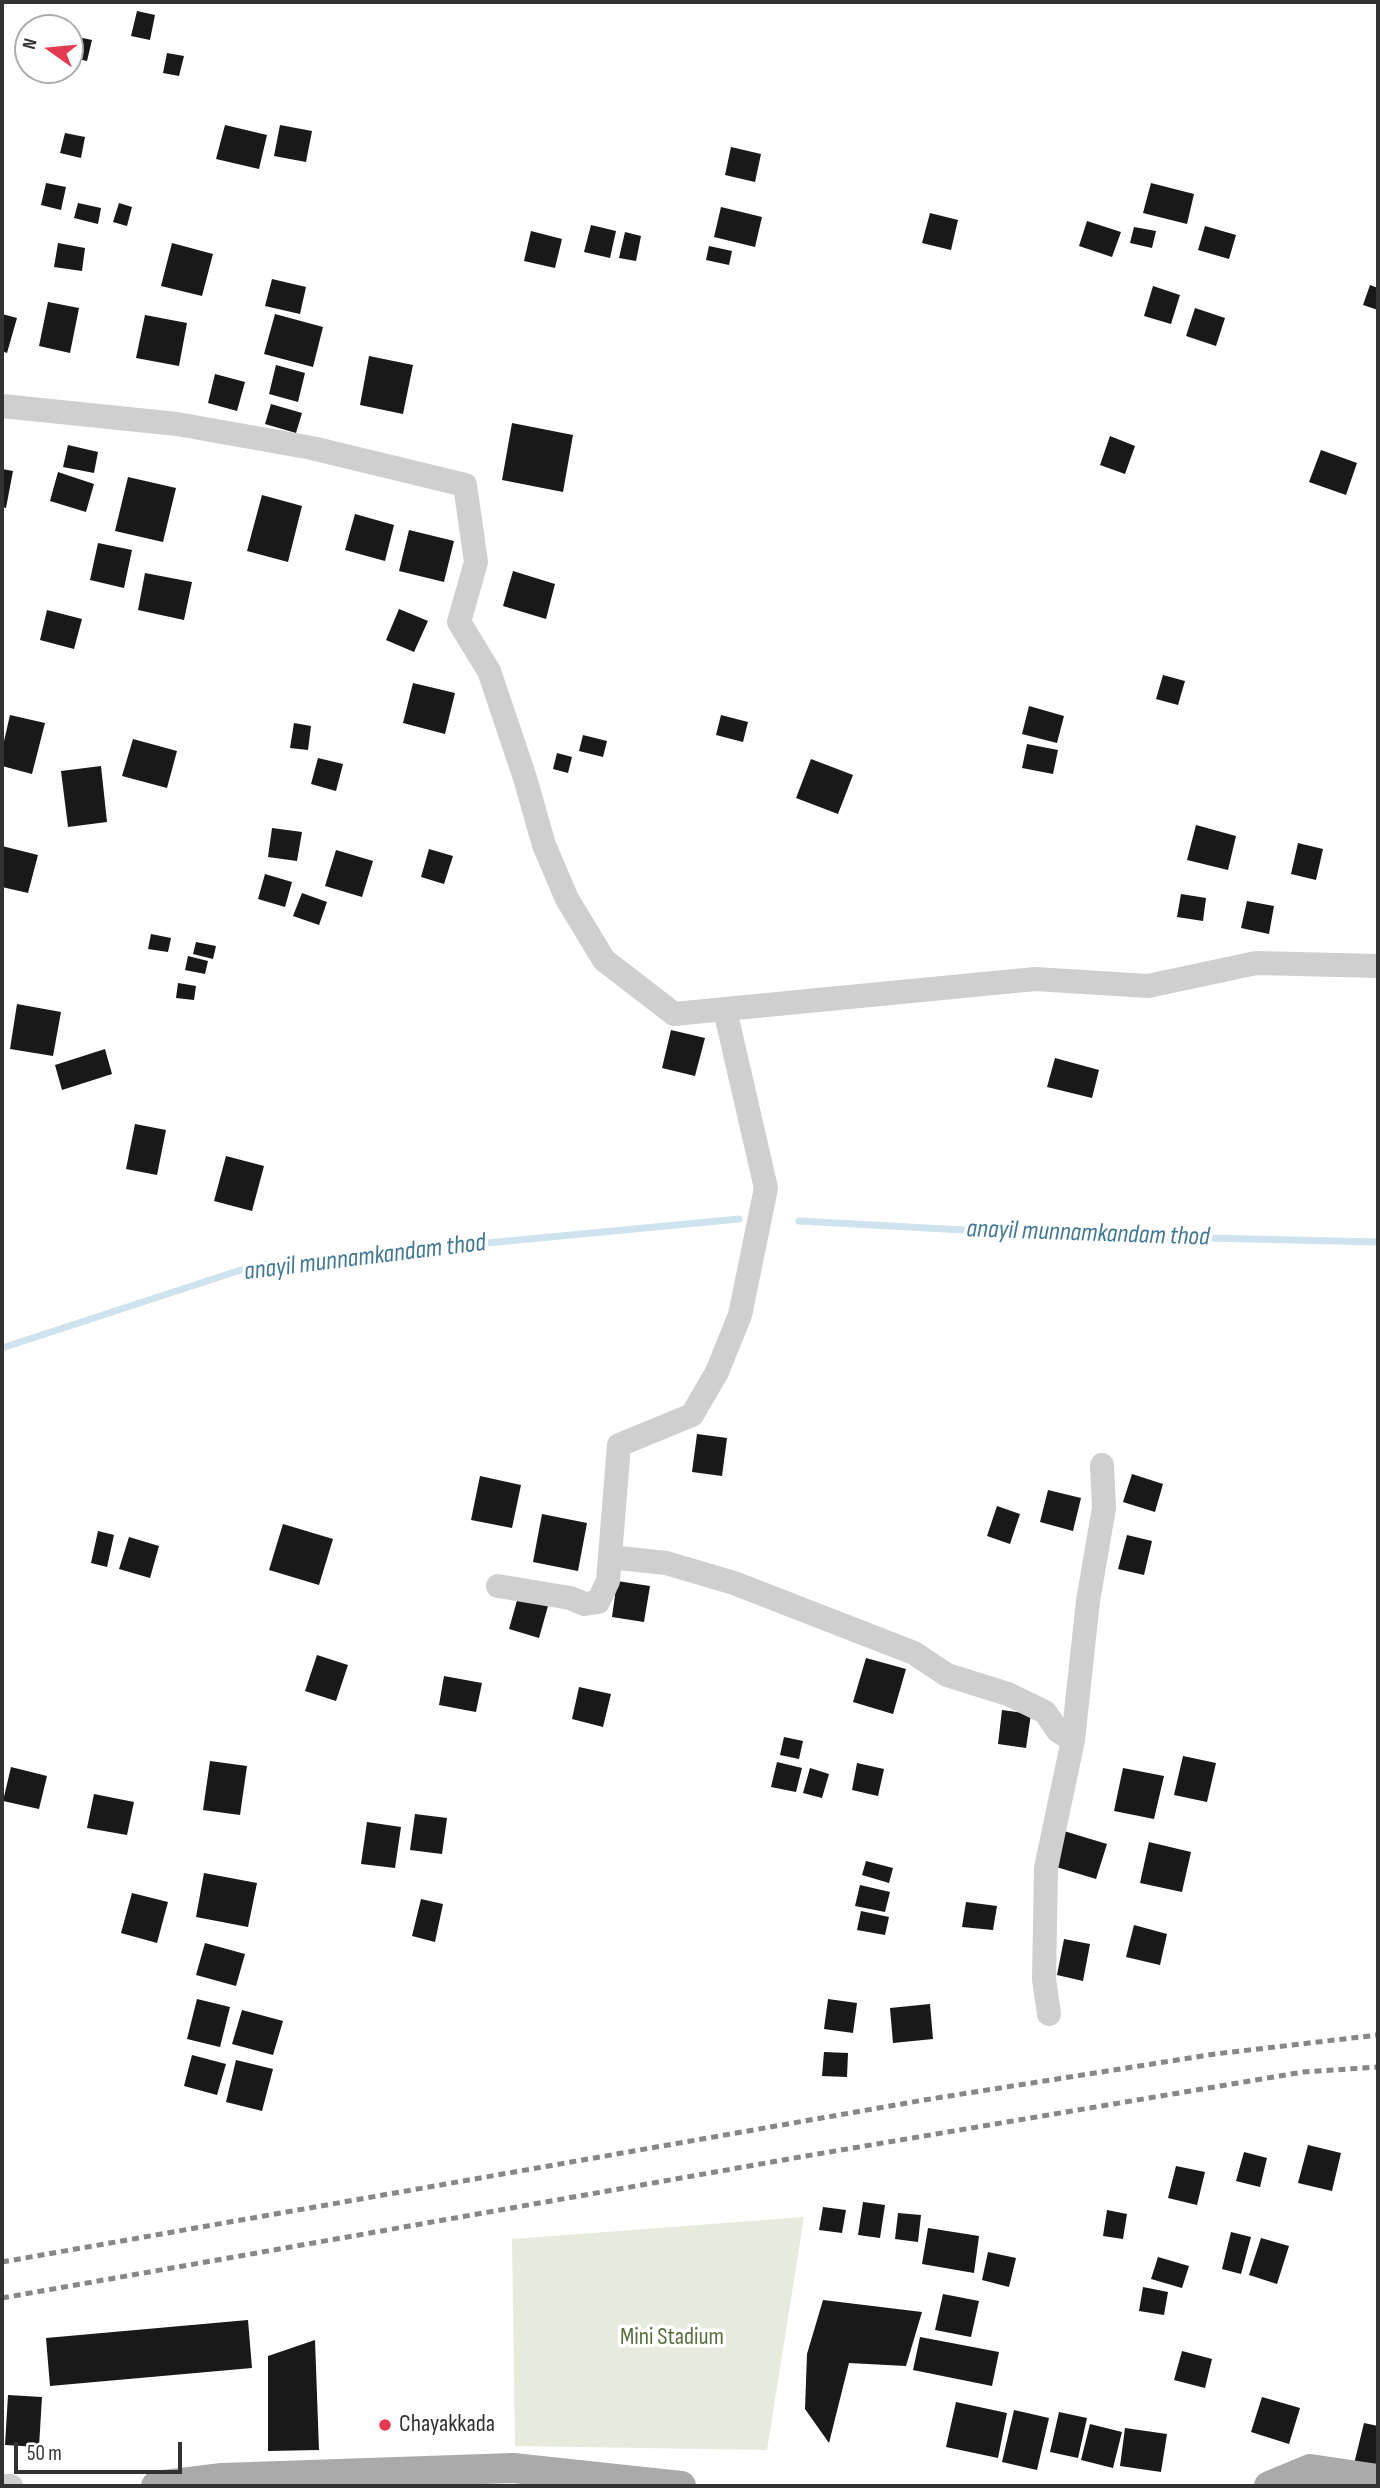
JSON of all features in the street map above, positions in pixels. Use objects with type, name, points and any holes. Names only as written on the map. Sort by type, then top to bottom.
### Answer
[{"type":"main road","points":[[156,2486],[222,2478],[460,2478],[513,2468],[681,2486]]},
{"type":"main road","points":[[1269,2486],[1310,2469],[1378,2479]]},
{"type":"street","points":[[2,406],[177,424],[325,451],[465,485],[476,562],[459,622],[489,671],[526,778],[544,845],[567,899],[604,960],[674,1014],[1035,979],[1148,986],[1256,963],[1378,966]]},
{"type":"street","points":[[498,1586],[570,1598],[585,1604],[598,1602],[608,1581],[619,1445],[692,1415],[717,1371],[740,1315],[766,1188],[725,1010]]},
{"type":"street","points":[[1049,2014],[1044,1979],[1046,1868],[1073,1740],[1088,1601],[1104,1507],[1101,1465]]},
{"type":"street","points":[[610,1558],[666,1563],[734,1583],[914,1653],[947,1675],[1008,1694],[1045,1712],[1058,1731],[1073,1740]]},
{"type":"street","points":[[2,2486],[11,2486]]},
{"type":"green space","name":"Mini Stadium","points":[[804,2217],[767,2450],[515,2446],[512,2239]]},
{"type":"building","points":[[137,11],[155,15],[150,40],[131,36]]},
{"type":"building","points":[[84,38],[92,40],[87,61],[84,60]]},
{"type":"building","points":[[167,53],[184,56],[179,76],[163,73]]},
{"type":"building","points":[[225,125],[267,135],[259,169],[216,159]]},
{"type":"building","points":[[280,125],[312,131],[306,162],[274,156]]},
{"type":"building","points":[[65,133],[85,137],[81,158],[60,153]]},
{"type":"building","points":[[731,147],[761,154],[755,182],[725,175]]},
{"type":"building","points":[[46,183],[66,187],[61,210],[41,205]]},
{"type":"building","points":[[1151,183],[1194,194],[1187,224],[1143,213]]},
{"type":"building","points":[[78,203],[101,208],[98,224],[74,218]]},
{"type":"building","points":[[119,203],[132,207],[127,226],[113,222]]},
{"type":"building","points":[[721,207],[762,217],[755,247],[714,237]]},
{"type":"building","points":[[930,213],[958,220],[951,250],[922,243]]},
{"type":"building","points":[[1087,221],[1121,232],[1112,257],[1079,246]]},
{"type":"building","points":[[591,225],[616,231],[610,258],[584,252]]},
{"type":"building","points":[[1205,226],[1236,235],[1229,259],[1198,250]]},
{"type":"building","points":[[1134,227],[1156,231],[1152,248],[1130,243]]},
{"type":"building","points":[[531,231],[562,239],[555,268],[524,261]]},
{"type":"building","points":[[625,232],[641,236],[636,261],[619,258]]},
{"type":"building","points":[[58,243],[85,248],[82,271],[54,267]]},
{"type":"building","points":[[172,243],[213,254],[202,296],[161,286]]},
{"type":"building","points":[[709,246],[732,251],[729,265],[706,260]]},
{"type":"building","points":[[272,279],[306,287],[300,314],[265,306]]},
{"type":"building","points":[[1370,285],[1378,288],[1378,310],[1363,305]]},
{"type":"building","points":[[1153,286],[1180,295],[1171,324],[1144,316]]},
{"type":"building","points":[[48,302],[79,308],[70,353],[39,346]]},
{"type":"building","points":[[1195,308],[1225,318],[1216,346],[1186,336]]},
{"type":"building","points":[[2,314],[17,318],[7,353],[2,351]]},
{"type":"building","points":[[275,314],[323,327],[313,367],[264,354]]},
{"type":"building","points":[[145,315],[187,323],[179,366],[136,358]]},
{"type":"building","points":[[369,356],[413,365],[403,414],[360,405]]},
{"type":"building","points":[[276,365],[305,373],[298,402],[269,394]]},
{"type":"building","points":[[215,374],[245,382],[237,411],[208,403]]},
{"type":"building","points":[[271,404],[302,413],[296,433],[265,424]]},
{"type":"building","points":[[512,423],[573,435],[563,492],[502,480]]},
{"type":"building","points":[[1110,436],[1135,446],[1125,474],[1100,465]]},
{"type":"building","points":[[68,445],[98,452],[94,473],[63,467]]},
{"type":"building","points":[[1321,450],[1357,463],[1346,495],[1309,482]]},
{"type":"building","points":[[2,469],[13,471],[6,508],[2,507]]},
{"type":"building","points":[[58,472],[94,484],[86,512],[50,501]]},
{"type":"building","points":[[128,477],[176,488],[163,542],[115,531]]},
{"type":"building","points":[[262,495],[302,506],[288,562],[247,551]]},
{"type":"building","points":[[355,514],[394,525],[385,561],[345,550]]},
{"type":"building","points":[[409,530],[454,541],[444,582],[399,571]]},
{"type":"building","points":[[98,543],[132,550],[124,588],[90,580]]},
{"type":"building","points":[[513,571],[555,584],[546,619],[503,606]]},
{"type":"building","points":[[145,573],[192,582],[184,620],[138,610]]},
{"type":"building","points":[[399,609],[428,621],[414,652],[386,640]]},
{"type":"building","points":[[47,610],[82,619],[74,649],[40,640]]},
{"type":"building","points":[[1163,675],[1185,681],[1178,705],[1156,699]]},
{"type":"building","points":[[413,683],[455,693],[445,734],[403,723]]},
{"type":"building","points":[[1029,706],[1064,716],[1057,743],[1022,734]]},
{"type":"building","points":[[10,715],[45,723],[32,774],[2,766],[2,750]]},
{"type":"building","points":[[721,715],[748,722],[743,742],[716,735]]},
{"type":"building","points":[[294,723],[311,726],[308,750],[290,748]]},
{"type":"building","points":[[583,735],[607,741],[603,757],[579,751]]},
{"type":"building","points":[[133,739],[177,751],[167,788],[122,776]]},
{"type":"building","points":[[1027,744],[1058,750],[1053,774],[1022,768]]},
{"type":"building","points":[[557,753],[572,757],[568,773],[553,769]]},
{"type":"building","points":[[318,758],[343,764],[336,791],[311,784]]},
{"type":"building","points":[[811,759],[853,775],[838,814],[796,798]]},
{"type":"building","points":[[101,766],[107,822],[68,827],[61,771]]},
{"type":"building","points":[[1196,825],[1236,836],[1228,870],[1187,860]]},
{"type":"building","points":[[272,828],[302,832],[297,861],[268,857]]},
{"type":"building","points":[[1298,843],[1323,849],[1316,880],[1291,874]]},
{"type":"building","points":[[2,846],[38,855],[28,893],[2,887]]},
{"type":"building","points":[[429,849],[453,856],[444,884],[421,877]]},
{"type":"building","points":[[336,850],[373,861],[362,897],[325,886]]},
{"type":"building","points":[[265,874],[292,882],[285,907],[258,899]]},
{"type":"building","points":[[302,893],[327,902],[319,925],[293,916]]},
{"type":"building","points":[[1181,894],[1206,898],[1203,921],[1177,917]]},
{"type":"building","points":[[1247,901],[1274,906],[1269,934],[1241,928]]},
{"type":"building","points":[[151,934],[171,938],[168,952],[148,949]]},
{"type":"building","points":[[196,942],[216,946],[213,959],[193,954]]},
{"type":"building","points":[[188,956],[208,961],[205,974],[185,970]]},
{"type":"building","points":[[178,983],[196,986],[194,1000],[176,998]]},
{"type":"building","points":[[17,1004],[61,1012],[53,1056],[10,1049]]},
{"type":"building","points":[[671,1030],[705,1038],[695,1076],[662,1068]]},
{"type":"building","points":[[105,1049],[112,1074],[62,1090],[55,1065]]},
{"type":"building","points":[[1055,1058],[1099,1070],[1092,1098],[1047,1087]]},
{"type":"building","points":[[135,1124],[166,1130],[157,1175],[126,1169]]},
{"type":"building","points":[[226,1156],[264,1166],[252,1211],[214,1201]]},
{"type":"building","points":[[697,1434],[727,1438],[722,1476],[692,1472]]},
{"type":"building","points":[[1132,1474],[1163,1484],[1155,1512],[1123,1502]]},
{"type":"building","points":[[480,1476],[521,1485],[512,1528],[471,1520]]},
{"type":"building","points":[[1048,1490],[1081,1498],[1073,1531],[1040,1522]]},
{"type":"building","points":[[997,1506],[1020,1514],[1010,1544],[987,1536]]},
{"type":"building","points":[[542,1514],[587,1523],[578,1571],[533,1562]]},
{"type":"building","points":[[283,1524],[333,1539],[319,1585],[269,1570]]},
{"type":"building","points":[[98,1531],[114,1535],[107,1567],[91,1563]]},
{"type":"building","points":[[1127,1535],[1152,1541],[1144,1575],[1118,1569]]},
{"type":"building","points":[[129,1537],[159,1546],[150,1578],[119,1569]]},
{"type":"building","points":[[617,1581],[650,1586],[644,1622],[612,1617]]},
{"type":"building","points":[[518,1597],[548,1606],[539,1638],[509,1629]]},
{"type":"building","points":[[317,1655],[348,1665],[336,1701],[305,1691]]},
{"type":"building","points":[[866,1658],[906,1669],[893,1714],[853,1702]]},
{"type":"building","points":[[444,1676],[482,1683],[476,1712],[439,1705]]},
{"type":"building","points":[[579,1687],[611,1694],[603,1727],[572,1719]]},
{"type":"building","points":[[1002,1710],[1031,1714],[1026,1748],[998,1744]]},
{"type":"building","points":[[784,1737],[803,1741],[799,1759],[780,1755]]},
{"type":"building","points":[[1183,1756],[1216,1763],[1207,1802],[1174,1795]]},
{"type":"building","points":[[210,1761],[247,1766],[240,1815],[203,1810]]},
{"type":"building","points":[[777,1762],[802,1768],[796,1792],[771,1787]]},
{"type":"building","points":[[857,1763],[884,1769],[878,1796],[852,1790]]},
{"type":"building","points":[[11,1767],[47,1776],[39,1809],[3,1801]]},
{"type":"building","points":[[810,1768],[829,1774],[822,1798],[803,1793]]},
{"type":"building","points":[[1123,1768],[1164,1776],[1154,1819],[1114,1811]]},
{"type":"building","points":[[94,1794],[134,1802],[127,1835],[87,1828]]},
{"type":"building","points":[[415,1814],[447,1818],[442,1854],[410,1850]]},
{"type":"building","points":[[367,1822],[401,1827],[395,1868],[361,1864]]},
{"type":"building","points":[[1064,1831],[1107,1844],[1096,1879],[1053,1866]]},
{"type":"building","points":[[1149,1842],[1191,1852],[1182,1892],[1140,1883]]},
{"type":"building","points":[[866,1861],[893,1868],[889,1883],[862,1875]]},
{"type":"building","points":[[204,1873],[257,1883],[248,1927],[196,1917]]},
{"type":"building","points":[[860,1885],[890,1892],[885,1912],[855,1906]]},
{"type":"building","points":[[132,1893],[168,1902],[157,1943],[121,1933]]},
{"type":"building","points":[[421,1899],[443,1904],[435,1942],[412,1936]]},
{"type":"building","points":[[966,1902],[997,1906],[993,1930],[962,1927]]},
{"type":"building","points":[[861,1911],[889,1917],[885,1935],[857,1930]]},
{"type":"building","points":[[1134,1925],[1167,1934],[1160,1965],[1126,1957]]},
{"type":"building","points":[[1064,1939],[1090,1944],[1083,1981],[1057,1975]]},
{"type":"building","points":[[205,1943],[245,1954],[236,1986],[196,1975]]},
{"type":"building","points":[[197,1999],[230,2007],[220,2047],[187,2039]]},
{"type":"building","points":[[828,1999],[857,2003],[853,2033],[824,2029]]},
{"type":"building","points":[[930,2004],[933,2039],[893,2043],[890,2008]]},
{"type":"building","points":[[242,2010],[283,2021],[273,2055],[232,2044]]},
{"type":"building","points":[[824,2052],[848,2053],[847,2077],[822,2076]]},
{"type":"building","points":[[192,2055],[226,2064],[217,2095],[184,2086]]},
{"type":"building","points":[[236,2060],[273,2069],[262,2111],[226,2102]]},
{"type":"building","points":[[1308,2145],[1341,2153],[1332,2191],[1298,2183]]},
{"type":"building","points":[[1244,2152],[1267,2158],[1260,2187],[1236,2181]]},
{"type":"building","points":[[1176,2166],[1205,2172],[1197,2205],[1168,2198]]},
{"type":"building","points":[[863,2202],[885,2205],[880,2238],[858,2235]]},
{"type":"building","points":[[823,2207],[846,2210],[842,2233],[819,2230]]},
{"type":"building","points":[[1107,2210],[1127,2214],[1123,2239],[1103,2236]]},
{"type":"building","points":[[898,2213],[921,2215],[918,2242],[895,2239]]},
{"type":"building","points":[[928,2228],[979,2236],[974,2273],[922,2264]]},
{"type":"building","points":[[1231,2232],[1251,2237],[1241,2274],[1222,2269]]},
{"type":"building","points":[[1261,2238],[1289,2246],[1277,2284],[1249,2275]]},
{"type":"building","points":[[988,2252],[1016,2258],[1009,2287],[982,2280]]},
{"type":"building","points":[[1158,2257],[1189,2266],[1182,2288],[1151,2279]]},
{"type":"building","points":[[1143,2287],[1168,2292],[1164,2315],[1139,2311]]},
{"type":"building","points":[[943,2294],[979,2301],[971,2337],[935,2330]]},
{"type":"building","points":[[823,2300],[922,2312],[906,2366],[849,2363],[829,2443],[805,2409],[807,2354]]},
{"type":"building","points":[[248,2320],[252,2368],[50,2386],[46,2338]]},
{"type":"building","points":[[920,2337],[999,2352],[992,2386],[913,2370]]},
{"type":"building","points":[[315,2340],[319,2450],[268,2451],[268,2356]]},
{"type":"building","points":[[1182,2351],[1212,2359],[1205,2388],[1174,2380]]},
{"type":"building","points":[[8,2395],[42,2397],[39,2447],[5,2445]]},
{"type":"building","points":[[1262,2397],[1300,2408],[1289,2444],[1251,2432]]},
{"type":"building","points":[[956,2402],[1007,2413],[998,2458],[946,2447]]},
{"type":"building","points":[[1014,2410],[1049,2418],[1037,2470],[1002,2462]]},
{"type":"building","points":[[1059,2412],[1087,2418],[1078,2458],[1050,2452]]},
{"type":"building","points":[[1364,2423],[1378,2426],[1377,2469],[1354,2464]]},
{"type":"building","points":[[1090,2424],[1122,2432],[1113,2468],[1081,2460]]},
{"type":"building","points":[[1125,2428],[1167,2434],[1161,2472],[1120,2466]]},
{"type":"waterway","name":"anayil munnamkandam thod","points":[[2,1348],[256,1265],[739,1219]]},
{"type":"waterway","name":"anayil munnamkandam thod","points":[[799,1221],[1037,1234],[1378,1242]]},
{"type":"railway","points":[[2,2262],[924,2100],[1215,2054],[1378,2035]]},
{"type":"railway","points":[[2,2298],[800,2157],[1303,2072],[1378,2067]]},
{"type":"place","name":"Chayakkada","points":[[385,2425]]}]
